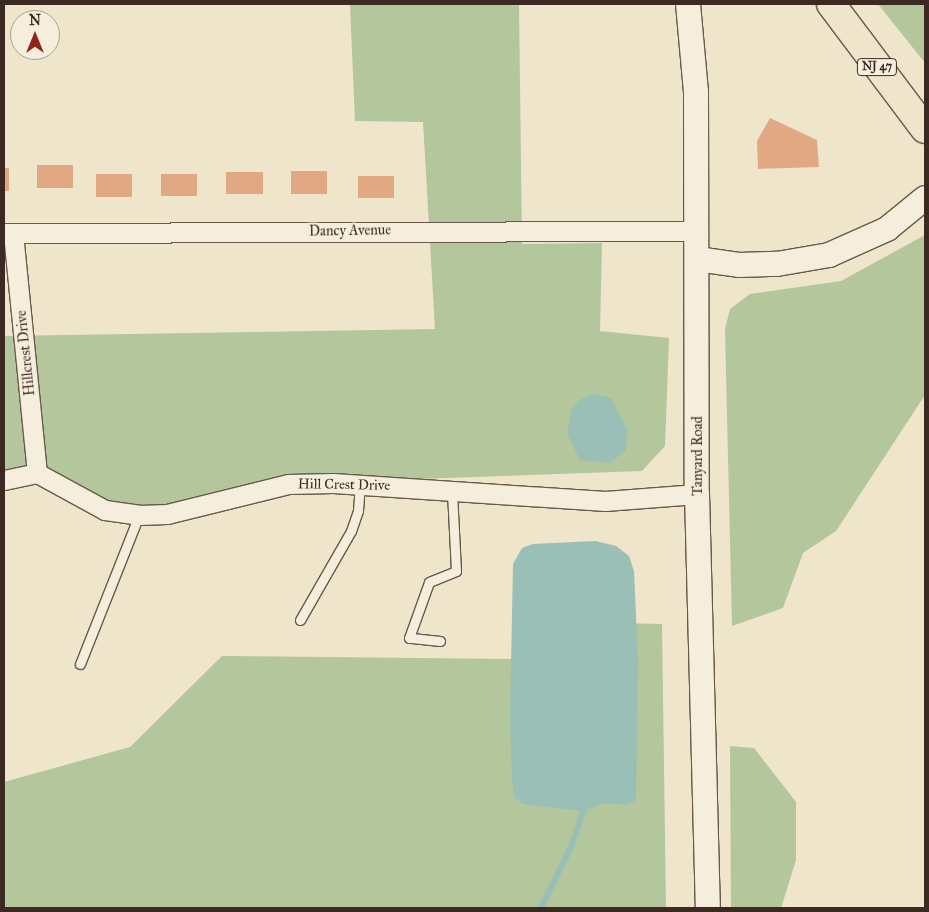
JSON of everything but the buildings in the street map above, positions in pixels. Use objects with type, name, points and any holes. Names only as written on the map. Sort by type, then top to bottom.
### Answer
[{"type":"main road","name":"NJ 47","points":[[831,4],[925,129]]},
{"type":"street","name":"Tanyard Road","points":[[688,4],[696,92],[698,494],[708,908]]},
{"type":"street","points":[[697,259],[739,265],[777,264],[829,255],[887,229],[925,198]]},
{"type":"street","name":"Dancy Avenue","points":[[8,233],[696,231]]},
{"type":"street","name":"Hillcrest Drive","points":[[8,233],[37,473]]},
{"type":"street","points":[[4,480],[37,473]]},
{"type":"street","name":"Hill Crest Drive","points":[[37,473],[105,510],[139,515],[167,514],[288,484],[360,484],[605,501],[698,494]]},
{"type":"lane","points":[[300,620],[351,531],[358,511],[360,484]]},
{"type":"lane","points":[[440,641],[408,638],[429,582],[456,571],[452,491]]},
{"type":"lane","points":[[80,664],[139,515]]},
{"type":"green space","points":[[350,4],[519,4],[522,244],[602,243],[600,331],[669,338],[665,446],[642,471],[304,483],[122,511],[36,474],[4,482],[4,336],[435,329],[423,122],[355,121]]},
{"type":"green space","points":[[878,4],[925,4],[925,63]]},
{"type":"green space","points":[[925,235],[925,395],[836,531],[803,553],[783,608],[732,626],[725,329],[730,309],[750,294],[841,281]]},
{"type":"green space","points":[[615,623],[662,624],[666,908],[4,908],[4,782],[130,747],[222,656],[519,659]]},
{"type":"green space","points":[[730,746],[754,748],[796,802],[796,860],[781,908],[731,908]]},
{"type":"water","points":[[594,394],[611,398],[627,429],[626,450],[610,463],[580,460],[567,434],[572,409],[581,399]]},
{"type":"water","points":[[596,541],[616,546],[629,556],[634,571],[638,661],[636,800],[626,805],[604,803],[584,811],[523,804],[514,797],[512,781],[510,718],[513,564],[522,548],[533,544]]},
{"type":"waterway","points":[[541,908],[572,845],[585,805]]}]
